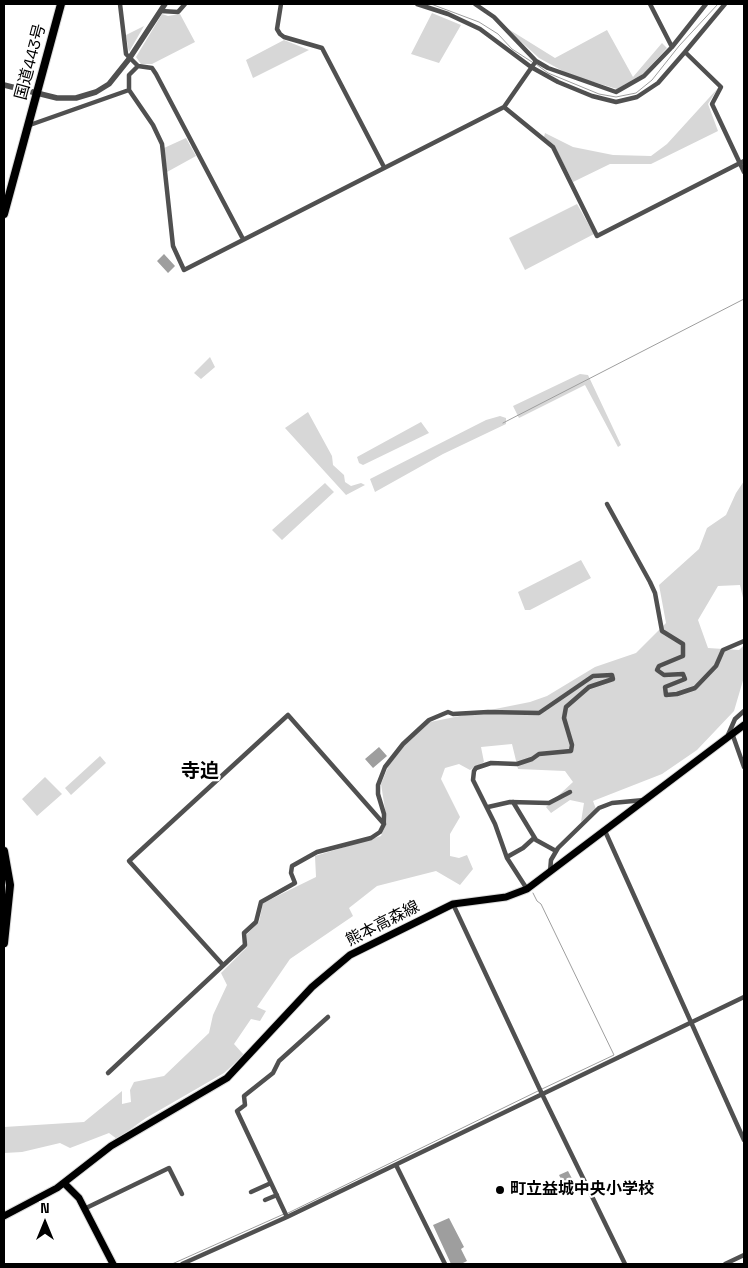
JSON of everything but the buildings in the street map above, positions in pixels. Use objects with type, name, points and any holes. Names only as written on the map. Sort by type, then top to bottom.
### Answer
[{"type":"highway","name":"国道443号","points":[[4,214],[61,4]]},
{"type":"highway","points":[[4,851],[10,885],[4,943]]},
{"type":"main road","name":"熊本高森線","points":[[4,1216],[64,1183],[111,1146],[227,1078],[312,987],[350,955],[453,904],[506,897],[527,889],[729,734],[744,725]]},
{"type":"main road","points":[[64,1183],[79,1198],[113,1264]]},
{"type":"street","points":[[120,4],[126,54],[138,66],[152,68],[156,74],[242,239]]},
{"type":"street","points":[[4,85],[57,98],[76,98],[96,92],[109,84],[129,59],[165,4]]},
{"type":"street","points":[[161,10],[178,12],[185,4]]},
{"type":"street","points":[[281,4],[277,30],[284,38],[322,48],[384,168]]},
{"type":"street","points":[[417,4],[448,14],[480,29],[531,67],[558,82],[584,93],[616,102],[637,97],[658,83],[725,4]]},
{"type":"street","points":[[475,4],[494,17],[536,61],[548,68],[616,92],[644,76],[672,47],[706,4]]},
{"type":"street","points":[[650,4],[672,47]]},
{"type":"street","points":[[685,52],[721,87],[712,104],[742,162],[744,172]]},
{"type":"street","points":[[138,66],[129,75],[129,90],[154,125],[162,144],[173,246],[184,270],[504,107],[536,61]]},
{"type":"street","points":[[27,126],[129,90]]},
{"type":"street","points":[[504,107],[553,147],[598,236],[742,162]]},
{"type":"street","points":[[607,504],[655,593],[662,631],[683,644],[682,656],[659,666],[657,670],[664,675],[684,674],[685,679],[666,687],[666,695],[677,694],[695,688],[716,666],[723,650],[744,641]]},
{"type":"street","points":[[108,1073],[244,945],[244,933],[256,922],[260,902],[295,884],[291,873],[292,866],[317,852],[371,838],[380,832],[384,824],[378,785],[385,767],[403,744],[429,720],[448,712],[453,714],[488,712],[539,713],[593,676],[612,675],[613,679],[589,687],[566,707],[564,718],[572,745],[571,751],[539,754],[532,759],[517,764],[491,763],[476,768],[473,780],[488,807],[507,857],[527,889]]},
{"type":"street","points":[[744,711],[735,719],[729,734],[744,766]]},
{"type":"street","points":[[223,965],[129,861],[288,715],[384,824]]},
{"type":"street","points":[[488,807],[513,802],[550,803],[570,792]]},
{"type":"street","points":[[550,872],[551,860],[556,851],[599,808],[612,803],[645,800]]},
{"type":"street","points":[[513,802],[534,838],[556,851]]},
{"type":"street","points":[[605,831],[744,1140]]},
{"type":"street","points":[[507,857],[523,848],[534,838]]},
{"type":"street","points":[[453,904],[542,1094],[625,1264]]},
{"type":"street","points":[[182,1264],[287,1217],[744,997]]},
{"type":"street","points":[[287,1217],[237,1111],[245,1104],[244,1096],[273,1073],[284,1056],[328,1017]]},
{"type":"street","points":[[396,1165],[444,1264]]},
{"type":"street","points":[[84,1209],[169,1168],[182,1194]]},
{"type":"street","points":[[251,1192],[271,1183]]},
{"type":"street","points":[[265,1200],[276,1195]]},
{"type":"street","points":[[726,1264],[744,1255]]},
{"type":"shaded area","points":[[432,13],[461,25],[439,63],[411,54]]},
{"type":"shaded area","points":[[162,14],[168,16],[180,14],[195,42],[152,64],[141,64],[136,57]]},
{"type":"shaded area","points":[[144,26],[129,52],[129,53],[126,35]]},
{"type":"shaded area","points":[[505,27],[555,58],[607,30],[633,77],[662,43],[667,48],[643,74],[617,89],[570,75],[539,58]]},
{"type":"shaded area","points":[[284,40],[309,50],[253,78],[246,60]]},
{"type":"shaded area","points":[[718,88],[708,104],[718,131],[651,164],[610,164],[573,182],[554,145],[544,137],[545,133],[573,147],[613,155],[651,156],[667,144]]},
{"type":"shaded area","points":[[186,138],[196,156],[167,172],[164,148]]},
{"type":"shaded area","points":[[577,204],[594,234],[525,270],[509,238]]},
{"type":"shaded area","points":[[164,254],[175,266],[168,273],[157,261]]},
{"type":"shaded area","points":[[210,357],[215,367],[201,379],[194,373]]},
{"type":"shaded area","points":[[580,374],[588,375],[621,445],[618,447],[585,385],[519,418],[513,406]]},
{"type":"shaded area","points":[[308,412],[332,456],[333,465],[344,475],[345,482],[351,486],[361,483],[365,485],[346,495],[285,428]]},
{"type":"shaded area","points":[[500,416],[506,418],[506,424],[443,454],[375,492],[370,479],[486,420]]},
{"type":"shaded area","points":[[421,422],[429,433],[363,465],[359,463],[357,457]]},
{"type":"shaded area","points":[[744,481],[744,602],[740,585],[718,586],[698,620],[708,648],[739,650],[744,645],[744,677],[734,711],[697,750],[662,774],[593,801],[596,809],[581,822],[584,803],[570,800],[551,813],[546,807],[573,782],[565,771],[518,769],[512,744],[481,747],[484,762],[470,770],[459,764],[445,768],[441,779],[460,817],[450,834],[450,856],[459,858],[467,855],[473,869],[460,885],[436,871],[377,886],[349,908],[353,916],[290,959],[257,1007],[266,1011],[260,1021],[251,1019],[234,1044],[244,1055],[224,1073],[146,1118],[117,1139],[109,1133],[70,1148],[60,1143],[22,1152],[4,1153],[4,1127],[84,1122],[122,1091],[122,1104],[131,1102],[130,1090],[134,1082],[164,1076],[209,1033],[213,1015],[227,985],[221,973],[247,947],[247,934],[259,922],[263,903],[316,877],[315,856],[381,836],[387,822],[381,784],[388,767],[405,744],[430,722],[530,702],[547,696],[595,667],[636,653],[666,623],[659,585],[699,549],[707,528],[726,515]]},
{"type":"shaded area","points":[[325,483],[334,492],[282,540],[272,530]]},
{"type":"shaded area","points":[[581,560],[591,578],[530,610],[525,610],[518,592]]},
{"type":"shaded area","points":[[379,747],[387,756],[373,768],[365,759]]},
{"type":"shaded area","points":[[100,756],[106,763],[71,795],[65,788]]},
{"type":"shaded area","points":[[45,777],[62,794],[37,816],[22,799]]},
{"type":"shaded area","points":[[568,1171],[577,1188],[563,1195],[559,1187],[564,1185],[559,1175]]},
{"type":"shaded area","points":[[449,1218],[464,1247],[461,1249],[467,1261],[461,1264],[451,1264],[433,1225]]},
{"type":"waterway","points":[[431,4],[479,22],[498,34],[512,49],[532,62]]},
{"type":"waterway","points":[[536,64],[548,73],[599,94],[616,97],[636,93],[652,80],[679,46],[718,4]]},
{"type":"waterway","points":[[503,423],[744,299]]},
{"type":"waterway","points":[[533,893],[541,904],[614,1055],[542,1089]]},
{"type":"waterway","points":[[288,1213],[538,1091]]},
{"type":"waterway","points":[[172,1264],[284,1214]]},
{"type":"place","name":"町立益城中央小学校","points":[[500,1190]]},
{"type":"district","name":"寺迫","points":[[200,772]]}]
